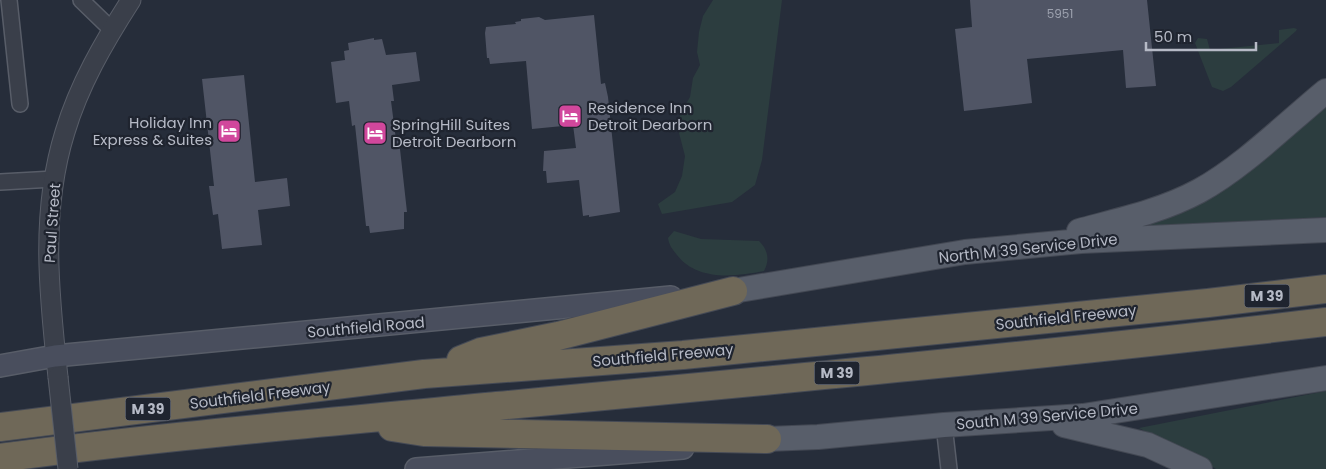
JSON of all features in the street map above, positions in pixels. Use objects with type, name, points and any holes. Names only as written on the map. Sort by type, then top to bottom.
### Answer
[{"type":"highway","name":"Southfield Freeway","points":[[0,427],[424,374],[818,342],[1208,303],[1326,288]]},
{"type":"highway","points":[[424,374],[481,352],[558,336],[733,291]]},
{"type":"highway","name":"Southfield Freeway","points":[[0,458],[244,429],[1192,338],[1326,322]]},
{"type":"highway","points":[[349,420],[424,432],[767,439]]},
{"type":"main road","points":[[966,252],[1075,233],[1152,211],[1187,197],[1222,177],[1326,91]]},
{"type":"main road","name":"North M 39 Service Drive","points":[[733,291],[966,252],[1081,241],[1326,230]]},
{"type":"main road","name":"Southfield Road","points":[[0,366],[55,356],[733,291]]},
{"type":"main road","name":"South M 39 Service Drive","points":[[767,439],[818,438],[944,425],[1084,416],[1326,378]]},
{"type":"main road","points":[[1020,420],[1062,424],[1112,434],[1148,445],[1200,469]]},
{"type":"main road","points":[[416,469],[672,449],[767,439]]},
{"type":"street","points":[[9,0],[20,104]]},
{"type":"street","points":[[82,0],[112,30]]},
{"type":"street","name":"Paul Street","points":[[68,469],[55,356],[48,259],[49,220],[54,179],[64,133],[76,100],[112,30],[130,0]]},
{"type":"street","points":[[0,182],[54,179]]},
{"type":"street","points":[[944,425],[949,469]]},
{"type":"shaded area","points":[[713,0],[782,0],[762,160],[755,185],[732,202],[662,214],[658,204],[675,192],[682,176],[685,156],[679,133],[680,114],[690,97],[693,78],[700,65],[697,52],[699,32],[703,16]]},
{"type":"shaded area","points":[[1297,29],[1296,31],[1231,87],[1223,91],[1212,87],[1195,43],[1198,38],[1207,39],[1210,50],[1279,43],[1279,30]]},
{"type":"shaded area","points":[[1326,97],[1326,217],[1135,229]]},
{"type":"shaded area","points":[[674,231],[701,239],[759,241],[767,255],[766,267],[764,271],[741,275],[705,273],[685,263],[671,247],[668,238]]},
{"type":"shaded area","points":[[1326,391],[1326,469],[1216,469],[1139,428]]},
{"type":"building","points":[[970,0],[1147,0],[1156,86],[1126,88],[1123,50],[1027,59],[1032,103],[964,111],[955,29],[972,27]]},
{"type":"building","name":"Residence Inn Detroit Dearborn","points":[[594,15],[601,84],[605,83],[608,97],[620,212],[589,217],[589,215],[583,216],[579,180],[547,183],[546,171],[543,171],[544,151],[576,148],[573,125],[532,129],[526,61],[490,64],[489,58],[487,58],[485,33],[486,27],[516,24],[515,22],[521,21],[521,19],[539,17],[545,20]]},
{"type":"building","name":"SpringHill Suites Detroit Dearborn","points":[[374,38],[374,40],[382,39],[386,55],[416,52],[420,81],[392,85],[394,101],[391,101],[396,140],[399,140],[407,212],[404,212],[404,229],[370,233],[369,226],[366,226],[355,125],[352,126],[349,101],[336,103],[331,62],[345,60],[344,51],[349,50],[348,43]]},
{"type":"building","name":"Holiday Inn Express & Suites","points":[[244,75],[255,182],[287,178],[290,206],[258,210],[262,245],[222,249],[218,214],[213,215],[209,186],[214,186],[202,79]]},
{"type":"place","name":"Residence Inn Detroit Dearborn","points":[[570,116]]},
{"type":"place","name":"Holiday Inn Express & Suites","points":[[229,131]]},
{"type":"place","name":"SpringHill Suites Detroit Dearborn","points":[[375,133]]}]
